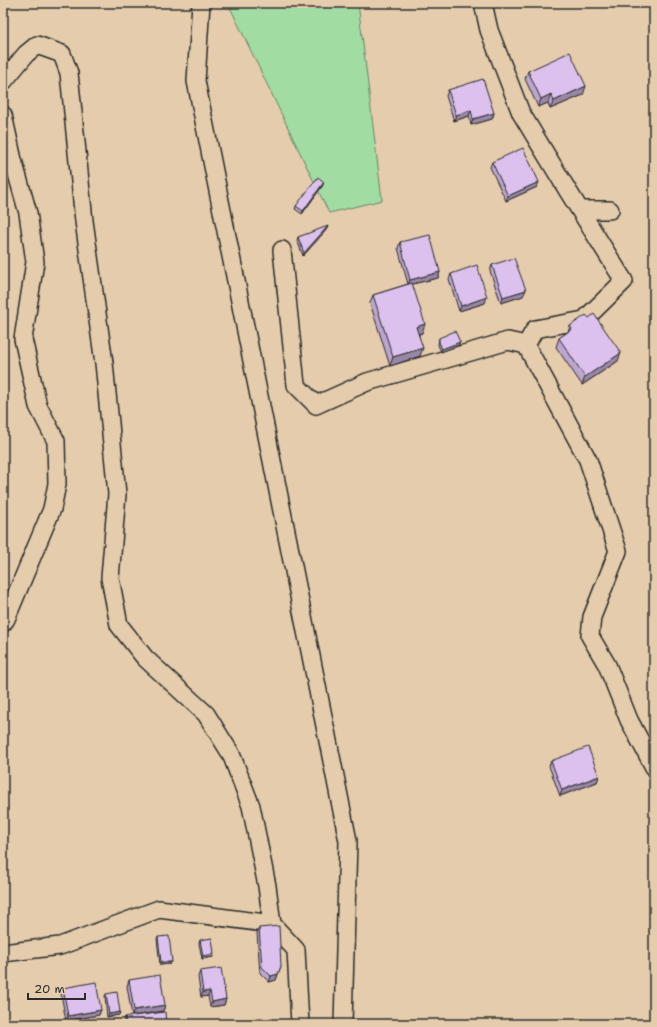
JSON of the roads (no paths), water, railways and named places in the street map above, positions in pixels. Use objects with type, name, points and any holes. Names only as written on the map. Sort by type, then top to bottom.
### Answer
[{"type":"street","points":[[201,3],[196,81],[348,841],[343,1024]]},
{"type":"street","points":[[483,3],[489,30],[521,113],[624,281],[584,320],[535,329],[526,345]]},
{"type":"street","points":[[3,82],[26,54],[38,45],[62,54],[69,73],[84,221],[104,363],[117,494],[110,578],[119,625],[145,658],[206,714],[231,754],[251,806],[267,886],[272,924],[296,950],[300,1024]]},
{"type":"street","points":[[3,115],[13,160],[28,213],[35,262],[23,338],[38,406],[56,441],[57,484],[52,509],[3,623]]},
{"type":"street","points":[[580,210],[610,210]]},
{"type":"street","points":[[282,250],[296,385],[316,405],[368,382],[508,341],[526,345],[588,460],[618,551],[592,617],[590,636],[607,665],[629,720],[654,767]]},
{"type":"street","points":[[3,953],[60,946],[159,909],[272,924]]}]
